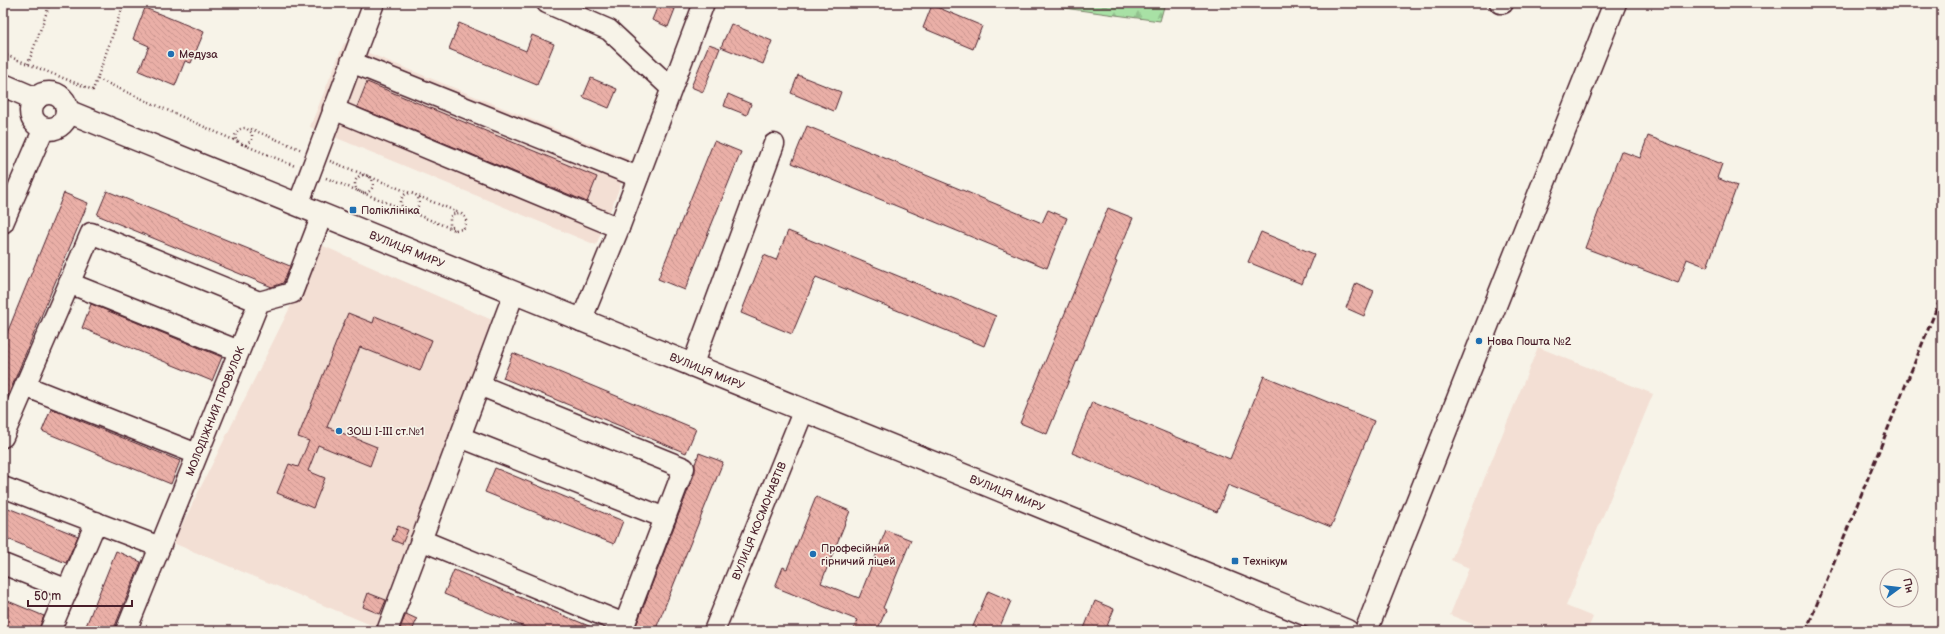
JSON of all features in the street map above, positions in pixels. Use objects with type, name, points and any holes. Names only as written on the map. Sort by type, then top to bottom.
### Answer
[{"type":"main road","points":[[1366,631],[1615,3]]},
{"type":"main road","points":[[3,85],[36,98]]},
{"type":"main road","points":[[53,93],[64,100],[67,112],[66,118],[58,127],[44,128],[37,124],[32,114],[33,103],[36,98],[41,95],[53,93]]},
{"type":"main road","name":"ВУЛИЦЯ МИРУ","points":[[67,112],[803,412],[1347,631]]},
{"type":"street","points":[[298,205],[374,3]]},
{"type":"street","points":[[547,3],[608,30],[671,88]]},
{"type":"street","points":[[582,321],[619,228],[704,3]]},
{"type":"street","points":[[352,62],[638,177]]},
{"type":"street","points":[[333,110],[619,228]]},
{"type":"street","points":[[3,223],[44,128]]},
{"type":"street","points":[[692,366],[774,144]]},
{"type":"street","points":[[3,437],[91,233],[259,302],[292,293],[322,215]]},
{"type":"street","points":[[69,283],[239,351]]},
{"type":"street","points":[[387,631],[514,293]]},
{"type":"street","name":"МОЛОДІЖНИЙ ПРОВУЛОК","points":[[126,631],[259,302]]},
{"type":"street","points":[[421,540],[623,628],[684,468],[479,385]]},
{"type":"street","points":[[25,386],[197,454]]},
{"type":"street","name":"ВУЛИЦЯ КОСМОНАВТІВ","points":[[714,631],[803,412]]},
{"type":"street","points":[[460,437],[665,518]]},
{"type":"street","points":[[3,486],[160,547]]},
{"type":"street","points":[[50,631],[96,522]]},
{"type":"street","points":[[3,564],[68,590]]},
{"type":"path","points":[[28,64],[50,3]]},
{"type":"path","points":[[3,54],[93,90],[124,3]]},
{"type":"path","points":[[98,79],[239,143],[313,164],[367,176],[460,213],[466,218],[467,222],[463,229],[456,230],[361,192],[313,164],[246,128],[239,129],[236,132],[235,136],[239,143]]},
{"type":"path","points":[[242,144],[246,145],[252,140],[252,133],[246,128]]},
{"type":"path","points":[[359,176],[367,176],[372,181],[371,189],[361,192],[355,187],[356,179],[359,176]]},
{"type":"path","points":[[407,211],[402,205],[403,197],[414,194]]},
{"type":"path","points":[[407,211],[418,208],[419,200],[414,194]]},
{"type":"path","points":[[456,230],[450,225],[449,221],[453,214],[460,213]]},
{"type":"shaded area","points":[[344,43],[631,160],[596,245],[310,127]]},
{"type":"shaded area","name":"ЗОШ I-III ст.№1","points":[[321,245],[492,320],[376,627],[173,543]]},
{"type":"shaded area","points":[[1538,347],[1653,394],[1566,606],[1593,617],[1587,631],[1490,631],[1450,615],[1469,568],[1451,560]]},
{"type":"green space","points":[[1054,3],[1165,3],[1160,21],[1064,8]]},
{"type":"building","points":[[659,3],[675,9],[668,27],[652,20]]},
{"type":"building","points":[[932,5],[982,26],[973,49],[923,28]]},
{"type":"building","name":"Медуза","points":[[145,8],[204,32],[191,63],[185,61],[175,86],[139,71],[149,46],[133,39]]},
{"type":"building","points":[[459,23],[526,51],[532,35],[554,44],[537,85],[449,49]]},
{"type":"building","points":[[731,24],[772,41],[763,64],[721,47]]},
{"type":"building","points":[[709,44],[720,48],[703,92],[691,87]]},
{"type":"building","points":[[798,75],[841,92],[834,111],[791,93]]},
{"type":"building","points":[[591,78],[617,89],[609,108],[583,97]]},
{"type":"building","points":[[367,82],[597,177],[587,202],[357,107]]},
{"type":"building","points":[[728,94],[751,104],[747,115],[724,106]]},
{"type":"building","points":[[807,126],[1042,223],[1048,210],[1067,218],[1047,268],[792,163]]},
{"type":"building","points":[[1648,136],[1722,164],[1717,178],[1737,186],[1707,267],[1687,259],[1678,283],[1585,248],[1621,151],[1640,158]]},
{"type":"building","points":[[714,141],[741,152],[685,290],[658,279]]},
{"type":"building","points":[[107,191],[290,266],[283,283],[272,287],[97,215]]},
{"type":"building","points":[[64,193],[88,203],[3,408],[3,343]]},
{"type":"building","points":[[1108,208],[1133,218],[1115,261],[1117,262],[1047,434],[1020,423]]},
{"type":"building","points":[[788,231],[996,316],[984,346],[816,277],[792,334],[741,313],[764,255],[776,260]]},
{"type":"building","points":[[1261,232],[1314,254],[1302,284],[1248,262]]},
{"type":"building","points":[[1356,283],[1374,291],[1364,316],[1346,308]]},
{"type":"building","points":[[91,304],[222,357],[212,381],[82,328]]},
{"type":"building","name":"ЗОШ I-III ст.№1","points":[[348,313],[373,323],[375,316],[432,340],[420,371],[360,347],[327,427],[377,447],[370,466],[318,445],[308,471],[325,478],[313,508],[277,493],[289,464],[298,467],[309,441],[298,437]]},
{"type":"building","points":[[513,353],[696,429],[686,453],[503,378]]},
{"type":"building","points":[[1264,376],[1374,421],[1331,527],[1228,485],[1217,512],[1072,453],[1092,402],[1230,459]]},
{"type":"building","points":[[51,409],[180,461],[171,484],[42,431]]},
{"type":"building","points":[[699,453],[723,462],[655,631],[634,631],[695,472],[695,464]]},
{"type":"building","points":[[495,468],[623,521],[614,544],[485,492]]},
{"type":"building","name":"Професійний гірничий ліцей","points":[[816,497],[850,511],[821,583],[859,598],[886,530],[911,540],[883,608],[886,610],[877,631],[853,631],[857,620],[775,587],[783,567],[787,569]]},
{"type":"building","points":[[3,506],[78,536],[66,563],[3,537]]},
{"type":"building","points":[[398,526],[408,530],[402,544],[392,540]]},
{"type":"building","points":[[116,551],[141,562],[113,631],[84,631]]},
{"type":"building","points":[[454,570],[601,631],[534,631],[444,594]]},
{"type":"building","points":[[988,591],[1011,601],[998,631],[971,631]]},
{"type":"building","points":[[368,593],[386,600],[380,614],[363,607]]},
{"type":"building","points":[[3,599],[44,616],[38,631],[9,631],[3,629]]},
{"type":"building","points":[[1095,601],[1114,609],[1105,631],[1083,631]]},
{"type":"building","points":[[406,614],[417,619],[412,631],[400,628]]},
{"type":"railway","points":[[1806,631],[1942,295]]},
{"type":"place","name":"Медуза","points":[[171,54]]},
{"type":"place","name":"Поліклініка","points":[[353,210]]},
{"type":"place","name":"Нова Пошта №2","points":[[1479,341]]},
{"type":"place","name":"ЗОШ I-III ст.№1","points":[[339,431]]},
{"type":"place","name":"Професійний гірничий ліцей","points":[[813,554]]},
{"type":"place","name":"Технікум","points":[[1235,561]]}]
